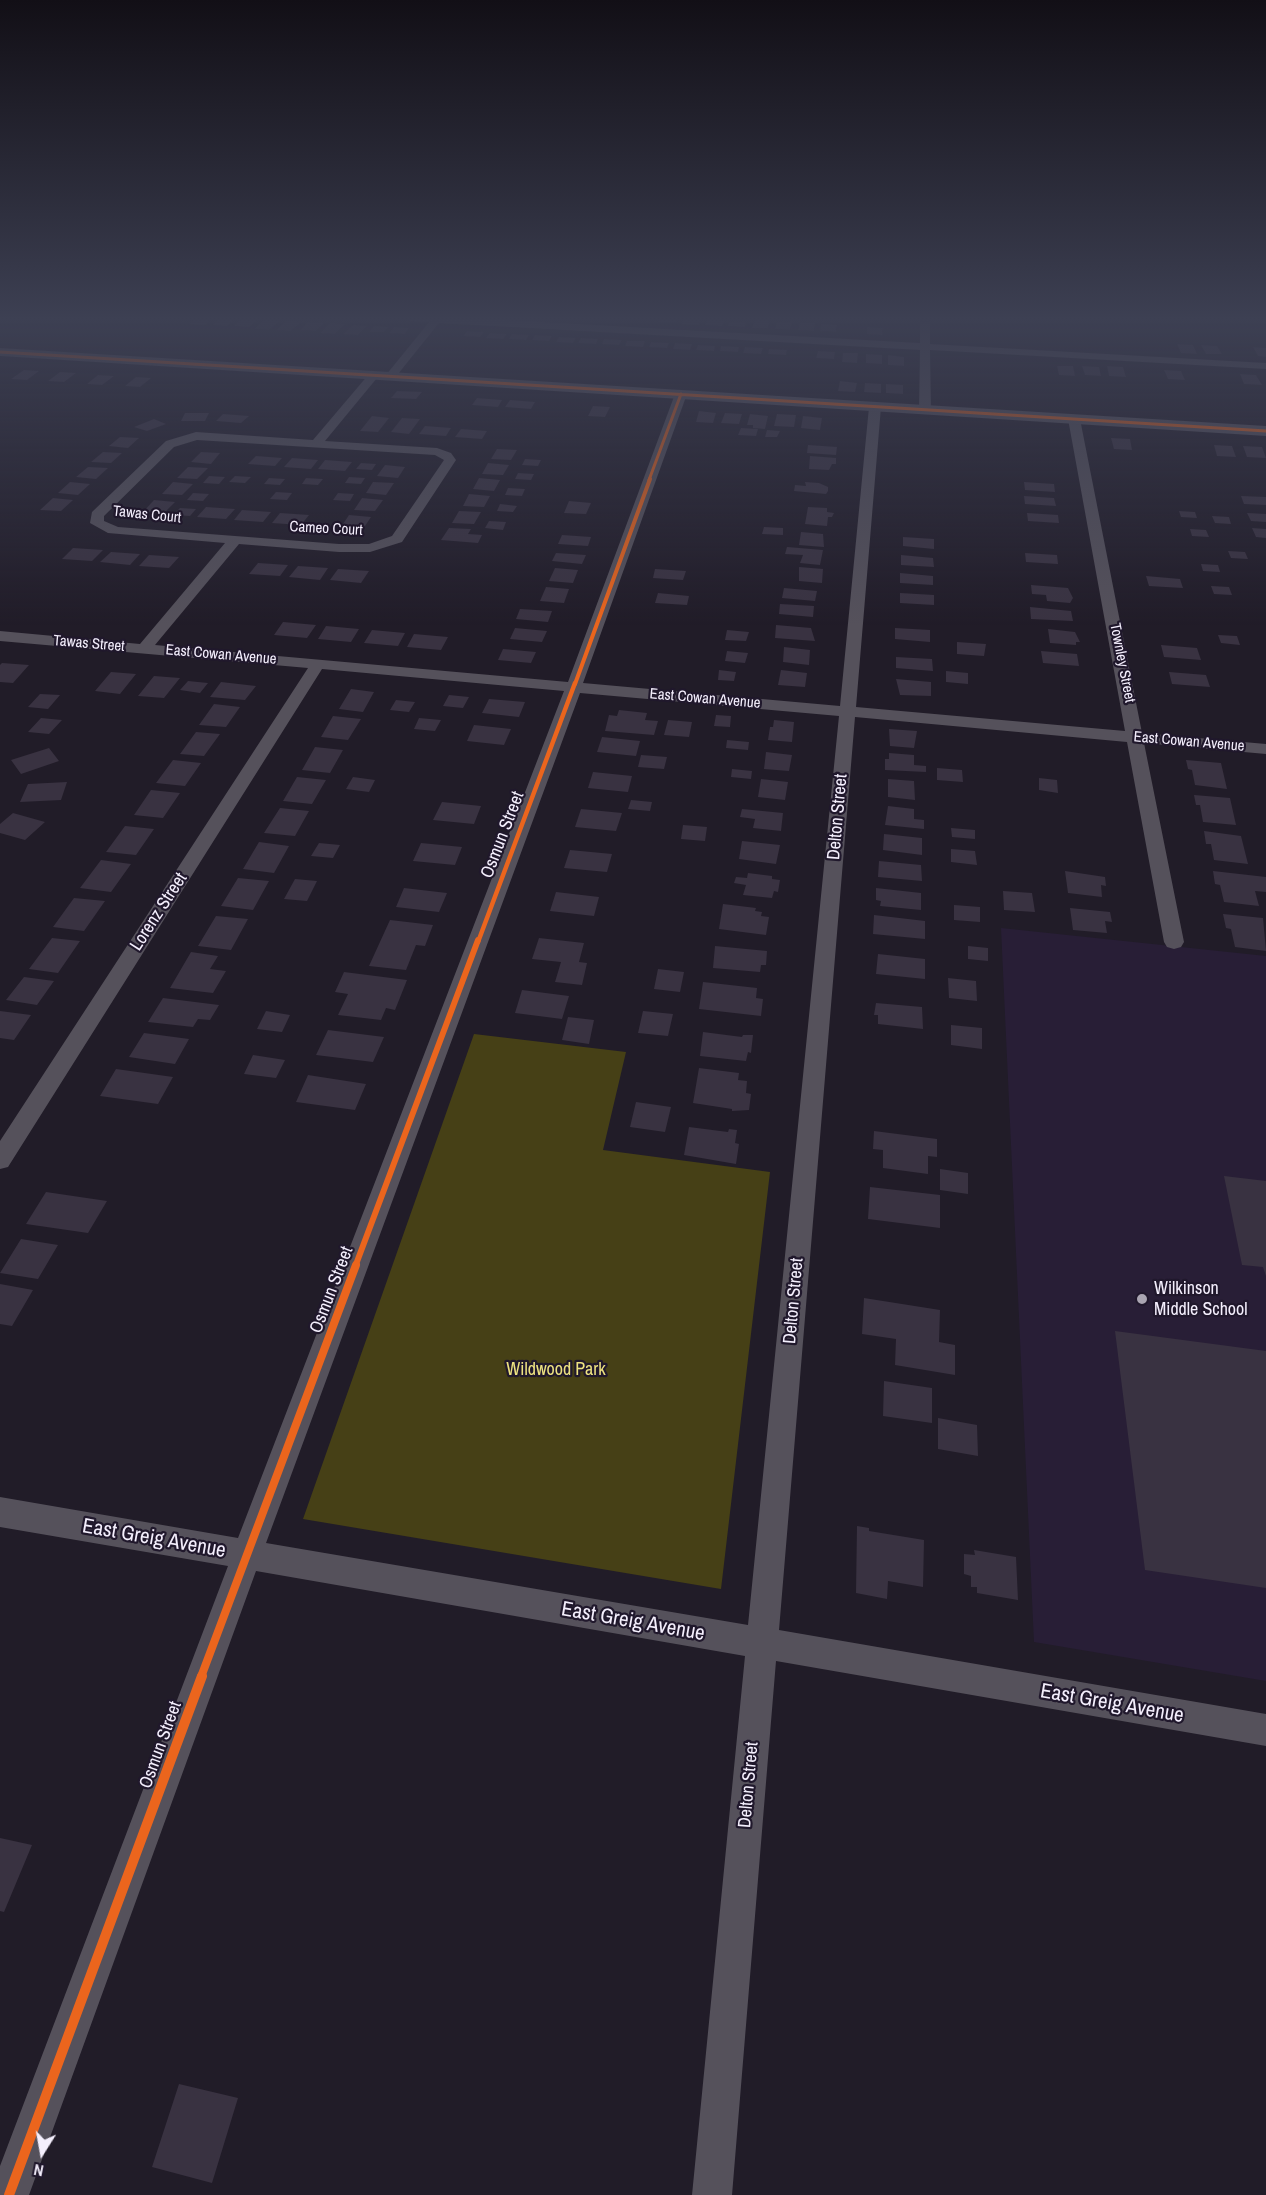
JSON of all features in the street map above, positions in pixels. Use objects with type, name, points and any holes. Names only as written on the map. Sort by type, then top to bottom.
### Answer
[{"type":"street","points":[[316,444],[335,420]]},
{"type":"street","name":"Osmun Street","points":[[9,2195],[574,687],[671,420]]},
{"type":"street","name":"Delton Street","points":[[712,2195],[874,420]]},
{"type":"street","name":"Townley Street","points":[[1074,420],[1174,942]]},
{"type":"street","points":[[1097,420],[1266,431]]},
{"type":"street","name":"Tawas Court","points":[[235,540],[118,531],[100,526],[96,519],[101,511],[170,444],[177,441],[206,436],[316,444]]},
{"type":"street","name":"Cameo Court","points":[[235,540],[359,549],[389,543],[401,534],[450,460],[447,456],[437,452],[316,444]]},
{"type":"street","name":"Tawas Street","points":[[0,636],[144,649],[235,540]]},
{"type":"street","name":"East Cowan Avenue","points":[[144,649],[1266,749]]},
{"type":"street","name":"Lorenz Street","points":[[0,1160],[318,664]]},
{"type":"street","name":"East Greig Avenue","points":[[0,1512],[1266,1730]]},
{"type":"shaded area","name":"Wilkinson Middle School","points":[[1001,928],[1266,956],[1266,1681],[1034,1642]]},
{"type":"green space","name":"Wildwood Park","points":[[474,1034],[626,1052],[603,1150],[770,1172],[721,1589],[303,1519]]},
{"type":"building","points":[[150,420],[166,424],[147,431],[134,427]]},
{"type":"building","points":[[217,420],[244,420],[241,423]]},
{"type":"building","points":[[368,420],[387,420],[378,432],[360,431]]},
{"type":"building","points":[[400,420],[419,420],[409,434],[391,432]]},
{"type":"building","points":[[696,420],[714,420],[713,423]]},
{"type":"building","points":[[722,420],[740,420],[739,424],[721,423]]},
{"type":"building","points":[[748,420],[767,420],[765,429],[747,425]]},
{"type":"building","points":[[775,420],[795,420],[794,427],[774,426]]},
{"type":"building","points":[[802,420],[822,420],[820,430],[801,428]]},
{"type":"building","points":[[425,426],[451,428],[446,436],[419,434]]},
{"type":"building","points":[[741,428],[758,429],[756,436],[738,435]]},
{"type":"building","points":[[461,429],[487,431],[482,439],[455,437]]},
{"type":"building","points":[[767,430],[780,431],[777,437],[765,437]]},
{"type":"building","points":[[120,437],[139,438],[128,448],[109,446]]},
{"type":"building","points":[[1111,438],[1130,439],[1132,450],[1114,449]]},
{"type":"building","points":[[808,445],[837,447],[836,455],[807,453]]},
{"type":"building","points":[[1214,445],[1232,446],[1236,457],[1217,456]]},
{"type":"building","points":[[1243,446],[1262,447],[1266,458],[1247,457]]},
{"type":"building","points":[[497,449],[517,450],[511,460],[491,459]]},
{"type":"building","points":[[103,452],[122,453],[111,463],[91,462]]},
{"type":"building","points":[[201,452],[220,453],[211,464],[191,462]]},
{"type":"building","points":[[256,456],[282,458],[275,466],[248,464]]},
{"type":"building","points":[[810,456],[836,458],[836,464],[832,464],[829,470],[809,469]]},
{"type":"building","points":[[292,458],[318,460],[311,469],[284,467]]},
{"type":"building","points":[[525,459],[541,460],[538,466],[522,465]]},
{"type":"building","points":[[325,460],[352,462],[345,471],[318,469]]},
{"type":"building","points":[[361,463],[376,464],[372,470],[356,469]]},
{"type":"building","points":[[488,463],[509,465],[503,475],[482,474]]},
{"type":"building","points":[[385,465],[405,467],[398,478],[377,476]]},
{"type":"building","points":[[88,467],[108,468],[96,479],[76,477]]},
{"type":"building","points":[[188,467],[208,468],[197,479],[177,478]]},
{"type":"building","points":[[518,473],[534,474],[531,480],[515,479]]},
{"type":"building","points":[[209,476],[225,477],[219,484],[203,483]]},
{"type":"building","points":[[235,476],[251,477],[245,483],[229,482]]},
{"type":"building","points":[[349,477],[365,478],[361,484],[345,483]]},
{"type":"building","points":[[269,478],[285,479],[280,485],[264,484]]},
{"type":"building","points":[[306,478],[323,479],[318,485],[302,484]]},
{"type":"building","points":[[479,478],[500,480],[494,491],[473,489]]},
{"type":"building","points":[[70,482],[90,484],[78,495],[58,493]]},
{"type":"building","points":[[173,482],[193,484],[182,495],[162,494]]},
{"type":"building","points":[[373,482],[394,483],[386,495],[366,493]]},
{"type":"building","points":[[805,482],[819,483],[828,487],[828,491],[826,494],[794,491],[795,485],[806,486]]},
{"type":"building","points":[[1024,482],[1054,484],[1055,492],[1025,490]]},
{"type":"building","points":[[508,488],[525,489],[522,496],[505,495]]},
{"type":"building","points":[[276,492],[292,493],[287,500],[270,499]]},
{"type":"building","points":[[193,493],[209,494],[203,501],[187,500]]},
{"type":"building","points":[[338,493],[354,494],[350,501],[333,500]]},
{"type":"building","points":[[469,494],[490,496],[484,507],[463,506]]},
{"type":"building","points":[[1024,496],[1054,498],[1056,506],[1025,504]]},
{"type":"building","points":[[1241,496],[1266,497],[1266,505],[1244,504]]},
{"type":"building","points":[[53,498],[73,500],[61,511],[40,510]]},
{"type":"building","points":[[362,498],[383,500],[375,511],[354,510]]},
{"type":"building","points":[[154,500],[175,502],[164,513],[143,512]]},
{"type":"building","points":[[569,501],[591,503],[586,514],[564,513]]},
{"type":"building","points":[[500,504],[517,506],[513,512],[497,511]]},
{"type":"building","points":[[206,507],[235,509],[226,519],[197,517]]},
{"type":"building","points":[[808,507],[827,508],[827,512],[834,513],[832,517],[828,517],[827,526],[805,524]]},
{"type":"building","points":[[180,508],[196,509],[190,516],[173,515]]},
{"type":"building","points":[[242,510],[271,512],[263,522],[234,520]]},
{"type":"building","points":[[459,511],[481,512],[474,524],[452,523]]},
{"type":"building","points":[[1179,511],[1195,512],[1197,518],[1181,517]]},
{"type":"building","points":[[280,513],[309,515],[301,525],[272,523]]},
{"type":"building","points":[[1027,513],[1058,515],[1059,523],[1028,521]]},
{"type":"building","points":[[1247,513],[1266,514],[1266,522],[1251,521]]},
{"type":"building","points":[[349,515],[371,517],[363,529],[341,527]]},
{"type":"building","points":[[1212,516],[1229,517],[1231,524],[1215,523]]},
{"type":"building","points":[[489,521],[506,522],[503,530],[485,528]]},
{"type":"building","points":[[764,527],[783,528],[783,535],[762,534]]},
{"type":"building","points":[[449,528],[471,529],[468,534],[482,535],[478,543],[441,540]]},
{"type":"building","points":[[1252,528],[1266,529],[1266,538],[1256,537]]},
{"type":"building","points":[[1190,529],[1206,530],[1209,537],[1192,536]]},
{"type":"building","points":[[801,532],[823,534],[824,547],[799,545]]},
{"type":"building","points":[[562,535],[591,537],[588,546],[558,544]]},
{"type":"building","points":[[903,537],[934,539],[934,549],[903,546]]},
{"type":"building","points":[[787,547],[823,550],[820,565],[800,563],[803,555],[785,554]]},
{"type":"building","points":[[73,548],[103,550],[92,561],[62,559]]},
{"type":"building","points":[[1228,551],[1245,552],[1248,559],[1231,558]]},
{"type":"building","points":[[111,552],[140,554],[130,565],[100,562]]},
{"type":"building","points":[[556,553],[586,555],[582,564],[552,561]]},
{"type":"building","points":[[1025,553],[1057,555],[1058,564],[1026,562]]},
{"type":"building","points":[[149,555],[179,557],[169,568],[139,566]]},
{"type":"building","points":[[901,555],[933,558],[934,567],[901,565]]},
{"type":"building","points":[[258,563],[288,565],[280,576],[249,574]]},
{"type":"building","points":[[1201,564],[1218,565],[1220,572],[1203,571]]},
{"type":"building","points":[[298,566],[328,568],[320,580],[289,577]]},
{"type":"building","points":[[799,567],[823,569],[822,583],[799,581]]},
{"type":"building","points":[[555,568],[578,570],[573,583],[549,581]]},
{"type":"building","points":[[338,569],[369,571],[361,583],[330,580]]},
{"type":"building","points":[[655,569],[686,571],[683,580],[653,578]]},
{"type":"building","points":[[900,573],[933,576],[933,585],[900,583]]},
{"type":"building","points":[[1146,576],[1180,579],[1183,588],[1149,586]]},
{"type":"building","points":[[1031,585],[1068,588],[1073,598],[1070,603],[1047,601],[1046,595],[1032,594]]},
{"type":"building","points":[[1211,586],[1229,587],[1232,595],[1214,594]]},
{"type":"building","points":[[546,587],[569,589],[564,603],[540,601]]},
{"type":"building","points":[[784,588],[817,591],[815,601],[782,598]]},
{"type":"building","points":[[658,593],[689,596],[687,605],[655,603]]},
{"type":"building","points":[[900,593],[934,595],[934,605],[900,603]]},
{"type":"building","points":[[780,604],[814,606],[813,617],[779,614]]},
{"type":"building","points":[[1030,607],[1071,611],[1073,621],[1031,619]]},
{"type":"building","points":[[520,609],[552,611],[548,622],[516,619]]},
{"type":"building","points":[[283,622],[316,625],[307,638],[274,635]]},
{"type":"building","points":[[776,625],[811,628],[815,641],[775,638]]},
{"type":"building","points":[[326,626],[359,629],[351,642],[318,639]]},
{"type":"building","points":[[515,628],[547,631],[542,642],[510,639]]},
{"type":"building","points":[[895,628],[930,630],[930,642],[895,639]]},
{"type":"building","points":[[1048,629],[1075,632],[1080,642],[1076,642],[1076,645],[1050,643]]},
{"type":"building","points":[[372,630],[405,633],[398,646],[364,643]]},
{"type":"building","points":[[727,630],[749,632],[746,641],[725,640]]},
{"type":"building","points":[[414,634],[448,637],[441,650],[407,647]]},
{"type":"building","points":[[1218,635],[1237,636],[1240,645],[1221,643]]},
{"type":"building","points":[[957,642],[986,644],[984,656],[957,654]]},
{"type":"building","points":[[1161,645],[1197,648],[1201,660],[1164,657]]},
{"type":"building","points":[[784,647],[810,650],[809,665],[783,662]]},
{"type":"building","points":[[503,649],[536,652],[531,663],[498,660]]},
{"type":"building","points":[[727,651],[748,653],[745,663],[725,661]]},
{"type":"building","points":[[1041,651],[1077,654],[1079,666],[1043,663]]},
{"type":"building","points":[[896,657],[932,659],[933,671],[896,668]]},
{"type":"building","points":[[2,663],[29,665],[13,683],[0,682]]},
{"type":"building","points":[[719,670],[736,672],[734,681],[718,680]]},
{"type":"building","points":[[781,670],[807,673],[805,687],[778,685]]},
{"type":"building","points":[[946,671],[968,673],[968,684],[946,682]]},
{"type":"building","points":[[111,672],[136,674],[120,694],[95,691]]},
{"type":"building","points":[[1169,672],[1206,675],[1210,687],[1172,684]]},
{"type":"building","points":[[154,676],[180,678],[164,698],[138,696]]},
{"type":"building","points":[[896,679],[931,682],[931,696],[900,695]]},
{"type":"building","points":[[188,681],[208,683],[200,693],[180,690]]},
{"type":"building","points":[[221,682],[256,686],[245,700],[210,697]]},
{"type":"building","points":[[351,689],[374,692],[363,712],[339,709]]},
{"type":"building","points":[[40,694],[60,695],[48,709],[28,707]]},
{"type":"building","points":[[449,695],[469,697],[463,708],[443,706]]},
{"type":"building","points":[[489,699],[525,702],[519,717],[482,713]]},
{"type":"building","points":[[396,700],[415,702],[409,712],[390,710]]},
{"type":"building","points":[[214,704],[240,707],[226,727],[199,725]]},
{"type":"building","points":[[619,710],[647,713],[645,720],[658,721],[654,735],[605,731],[609,715],[617,716]]},
{"type":"building","points":[[716,715],[731,716],[730,727],[714,726]]},
{"type":"building","points":[[333,716],[361,719],[348,740],[321,737]]},
{"type":"building","points":[[41,718],[62,720],[49,734],[28,732]]},
{"type":"building","points":[[419,718],[441,720],[435,731],[414,729]]},
{"type":"building","points":[[668,720],[692,722],[689,737],[664,735]]},
{"type":"building","points":[[774,720],[794,722],[792,742],[768,740],[770,727],[773,727]]},
{"type":"building","points":[[474,725],[511,729],[504,745],[467,741]]},
{"type":"building","points":[[889,729],[917,731],[914,748],[890,746]]},
{"type":"building","points":[[196,732],[220,734],[204,756],[180,754]]},
{"type":"building","points":[[602,737],[640,741],[636,756],[597,752]]},
{"type":"building","points":[[727,740],[749,742],[748,750],[726,748]]},
{"type":"building","points":[[315,747],[343,750],[330,773],[302,770]]},
{"type":"building","points":[[49,748],[59,761],[21,774],[11,760]]},
{"type":"building","points":[[766,752],[792,755],[789,771],[764,769]]},
{"type":"building","points":[[889,753],[914,755],[914,765],[926,766],[926,772],[885,770],[885,759],[889,759]]},
{"type":"building","points":[[641,755],[667,757],[664,769],[638,767]]},
{"type":"building","points":[[173,760],[201,763],[185,786],[156,783]]},
{"type":"building","points":[[1186,760],[1221,763],[1227,789],[1195,785],[1192,770],[1188,769]]},
{"type":"building","points":[[937,768],[962,770],[963,782],[937,780]]},
{"type":"building","points":[[732,769],[752,771],[751,779],[731,777]]},
{"type":"building","points":[[593,772],[632,776],[628,792],[588,788]]},
{"type":"building","points":[[297,777],[326,780],[312,804],[283,801]]},
{"type":"building","points":[[353,777],[375,780],[369,792],[346,789]]},
{"type":"building","points":[[1039,778],[1057,780],[1058,793],[1039,790]]},
{"type":"building","points":[[761,779],[788,782],[785,800],[758,797]]},
{"type":"building","points":[[888,779],[914,781],[915,800],[888,797]]},
{"type":"building","points":[[67,782],[61,800],[20,802],[28,784]]},
{"type":"building","points":[[151,790],[180,793],[163,818],[134,815]]},
{"type":"building","points":[[1194,795],[1230,798],[1236,825],[1203,822],[1200,805],[1196,805]]},
{"type":"building","points":[[631,800],[652,802],[650,811],[628,809]]},
{"type":"building","points":[[442,802],[481,806],[474,824],[433,820]]},
{"type":"building","points":[[888,806],[914,809],[914,819],[924,820],[924,829],[885,825]]},
{"type":"building","points":[[280,808],[309,811],[295,836],[264,833]]},
{"type":"building","points":[[581,809],[622,813],[616,831],[575,827]]},
{"type":"building","points":[[742,809],[783,813],[781,831],[753,828],[755,819],[740,817]]},
{"type":"building","points":[[13,813],[45,822],[25,840],[0,833],[0,824]]},
{"type":"building","points":[[683,825],[707,827],[705,841],[681,839]]},
{"type":"building","points":[[125,826],[154,829],[136,855],[106,852]]},
{"type":"building","points":[[951,828],[975,830],[975,839],[952,837]]},
{"type":"building","points":[[1204,831],[1241,836],[1248,864],[1214,860],[1211,844],[1206,844]]},
{"type":"building","points":[[884,834],[922,838],[922,855],[883,850]]},
{"type":"building","points":[[742,841],[780,845],[776,864],[739,859]]},
{"type":"building","points":[[259,842],[289,846],[274,873],[243,869]]},
{"type":"building","points":[[319,843],[340,845],[333,858],[311,856]]},
{"type":"building","points":[[421,843],[462,847],[455,865],[413,861]]},
{"type":"building","points":[[951,849],[975,851],[977,865],[951,862]]},
{"type":"building","points":[[570,850],[612,854],[607,872],[564,868]]},
{"type":"building","points":[[101,860],[131,864],[111,892],[80,888]]},
{"type":"building","points":[[879,861],[921,865],[922,881],[878,877]]},
{"type":"building","points":[[1065,871],[1105,877],[1106,886],[1101,885],[1102,897],[1068,893]]},
{"type":"building","points":[[1213,871],[1266,877],[1266,892],[1255,891],[1259,906],[1224,902],[1220,885],[1215,884]]},
{"type":"building","points":[[748,873],[772,876],[772,879],[780,880],[778,892],[774,891],[772,898],[743,895],[746,885],[734,883],[736,877],[747,878]]},
{"type":"building","points":[[238,878],[269,881],[253,910],[221,906]]},
{"type":"building","points":[[295,879],[317,881],[307,901],[284,899]]},
{"type":"building","points":[[404,888],[447,893],[439,912],[396,907]]},
{"type":"building","points":[[876,888],[921,893],[921,910],[880,906],[881,901],[876,900]]},
{"type":"building","points":[[1003,891],[1032,893],[1035,912],[1004,910]]},
{"type":"building","points":[[556,892],[599,897],[594,916],[550,911]]},
{"type":"building","points":[[74,898],[105,901],[84,931],[53,927]]},
{"type":"building","points":[[723,904],[756,908],[755,911],[762,912],[761,916],[769,917],[766,935],[719,929]]},
{"type":"building","points":[[954,905],[980,907],[980,922],[954,920]]},
{"type":"building","points":[[1070,908],[1110,912],[1112,922],[1105,921],[1107,933],[1073,930]]},
{"type":"building","points":[[1223,914],[1263,918],[1266,951],[1235,947],[1231,929],[1226,928]]},
{"type":"building","points":[[874,915],[925,921],[925,939],[873,934]]},
{"type":"building","points":[[216,916],[248,919],[231,950],[198,946]]},
{"type":"building","points":[[390,920],[433,925],[425,946],[416,945],[406,970],[369,966]]},
{"type":"building","points":[[52,938],[80,941],[58,973],[29,969]]},
{"type":"building","points":[[539,938],[584,943],[579,962],[587,963],[582,985],[555,982],[561,962],[532,959]]},
{"type":"building","points":[[715,946],[767,951],[766,965],[761,965],[760,972],[713,968]]},
{"type":"building","points":[[968,946],[988,948],[988,961],[968,959]]},
{"type":"building","points":[[191,952],[218,956],[210,969],[226,971],[213,993],[170,988]]},
{"type":"building","points":[[878,954],[925,959],[925,979],[876,974]]},
{"type":"building","points":[[658,969],[684,972],[680,992],[654,989]]},
{"type":"building","points":[[344,972],[407,980],[395,1010],[386,1008],[381,1020],[338,1015],[348,994],[335,992]]},
{"type":"building","points":[[24,977],[54,981],[37,1005],[6,1000]]},
{"type":"building","points":[[948,978],[976,981],[977,1001],[949,998]]},
{"type":"building","points":[[703,982],[757,988],[756,998],[763,999],[761,1016],[699,1009]]},
{"type":"building","points":[[522,990],[569,996],[562,1019],[515,1013]]},
{"type":"building","points":[[163,998],[219,1005],[210,1020],[198,1019],[193,1027],[148,1022]]},
{"type":"building","points":[[876,1003],[922,1007],[923,1029],[878,1024],[878,1015],[874,1015]]},
{"type":"building","points":[[0,1011],[31,1015],[14,1040],[0,1038]]},
{"type":"building","points":[[266,1011],[290,1015],[282,1032],[257,1029]]},
{"type":"building","points":[[643,1011],[673,1014],[668,1036],[638,1033]]},
{"type":"building","points":[[568,1017],[594,1020],[589,1044],[562,1040]]},
{"type":"building","points":[[951,1025],[982,1028],[982,1049],[951,1045]]},
{"type":"building","points":[[328,1030],[384,1037],[373,1062],[316,1055]]},
{"type":"building","points":[[703,1032],[742,1037],[753,1035],[751,1053],[748,1052],[746,1061],[700,1056]]},
{"type":"building","points":[[144,1033],[189,1039],[175,1064],[129,1057]]},
{"type":"building","points":[[253,1055],[285,1060],[276,1078],[244,1074]]},
{"type":"building","points":[[699,1068],[739,1073],[738,1080],[747,1081],[746,1093],[751,1094],[749,1110],[732,1111],[732,1109],[693,1103]]},
{"type":"building","points":[[116,1069],[173,1077],[158,1104],[100,1096]]},
{"type":"building","points":[[308,1075],[366,1084],[355,1110],[296,1102]]},
{"type":"building","points":[[636,1102],[671,1107],[665,1132],[630,1127]]},
{"type":"building","points":[[689,1127],[728,1132],[729,1129],[737,1130],[735,1143],[739,1144],[736,1164],[684,1155]]},
{"type":"building","points":[[874,1131],[937,1139],[937,1157],[928,1156],[928,1174],[883,1168],[883,1150],[873,1149]]},
{"type":"building","points":[[940,1169],[968,1173],[968,1194],[940,1190]]},
{"type":"building","points":[[1224,1176],[1266,1181],[1266,1276],[1263,1267],[1242,1265]]},
{"type":"building","points":[[870,1187],[940,1195],[940,1228],[868,1219]]},
{"type":"building","points":[[46,1192],[107,1201],[88,1233],[26,1224]]},
{"type":"building","points":[[21,1239],[58,1245],[38,1279],[0,1273]]},
{"type":"building","points":[[0,1284],[33,1290],[12,1326],[0,1324]]},
{"type":"building","points":[[864,1298],[940,1310],[939,1342],[955,1345],[955,1375],[895,1365],[896,1339],[862,1334]]},
{"type":"building","points":[[1115,1331],[1266,1351],[1266,1588],[1145,1570]]},
{"type":"building","points":[[884,1381],[932,1388],[932,1423],[883,1416]]},
{"type":"building","points":[[938,1418],[977,1425],[978,1456],[938,1449]]},
{"type":"building","points":[[857,1526],[869,1528],[869,1531],[924,1540],[923,1587],[888,1581],[887,1599],[856,1593]]},
{"type":"building","points":[[974,1550],[1016,1557],[1018,1600],[977,1593],[977,1587],[971,1587],[971,1576],[964,1574],[964,1554],[975,1555]]},
{"type":"building","points":[[0,1838],[32,1845],[4,1912],[0,1911]]},
{"type":"building","points":[[179,2084],[238,2098],[212,2183],[152,2167]]},
{"type":"cycle path","points":[[9,2195],[671,420]]},
{"type":"cycle path","points":[[1097,420],[1266,431]]},
{"type":"place","name":"Wilkinson Middle School","points":[[1142,1299]]}]
